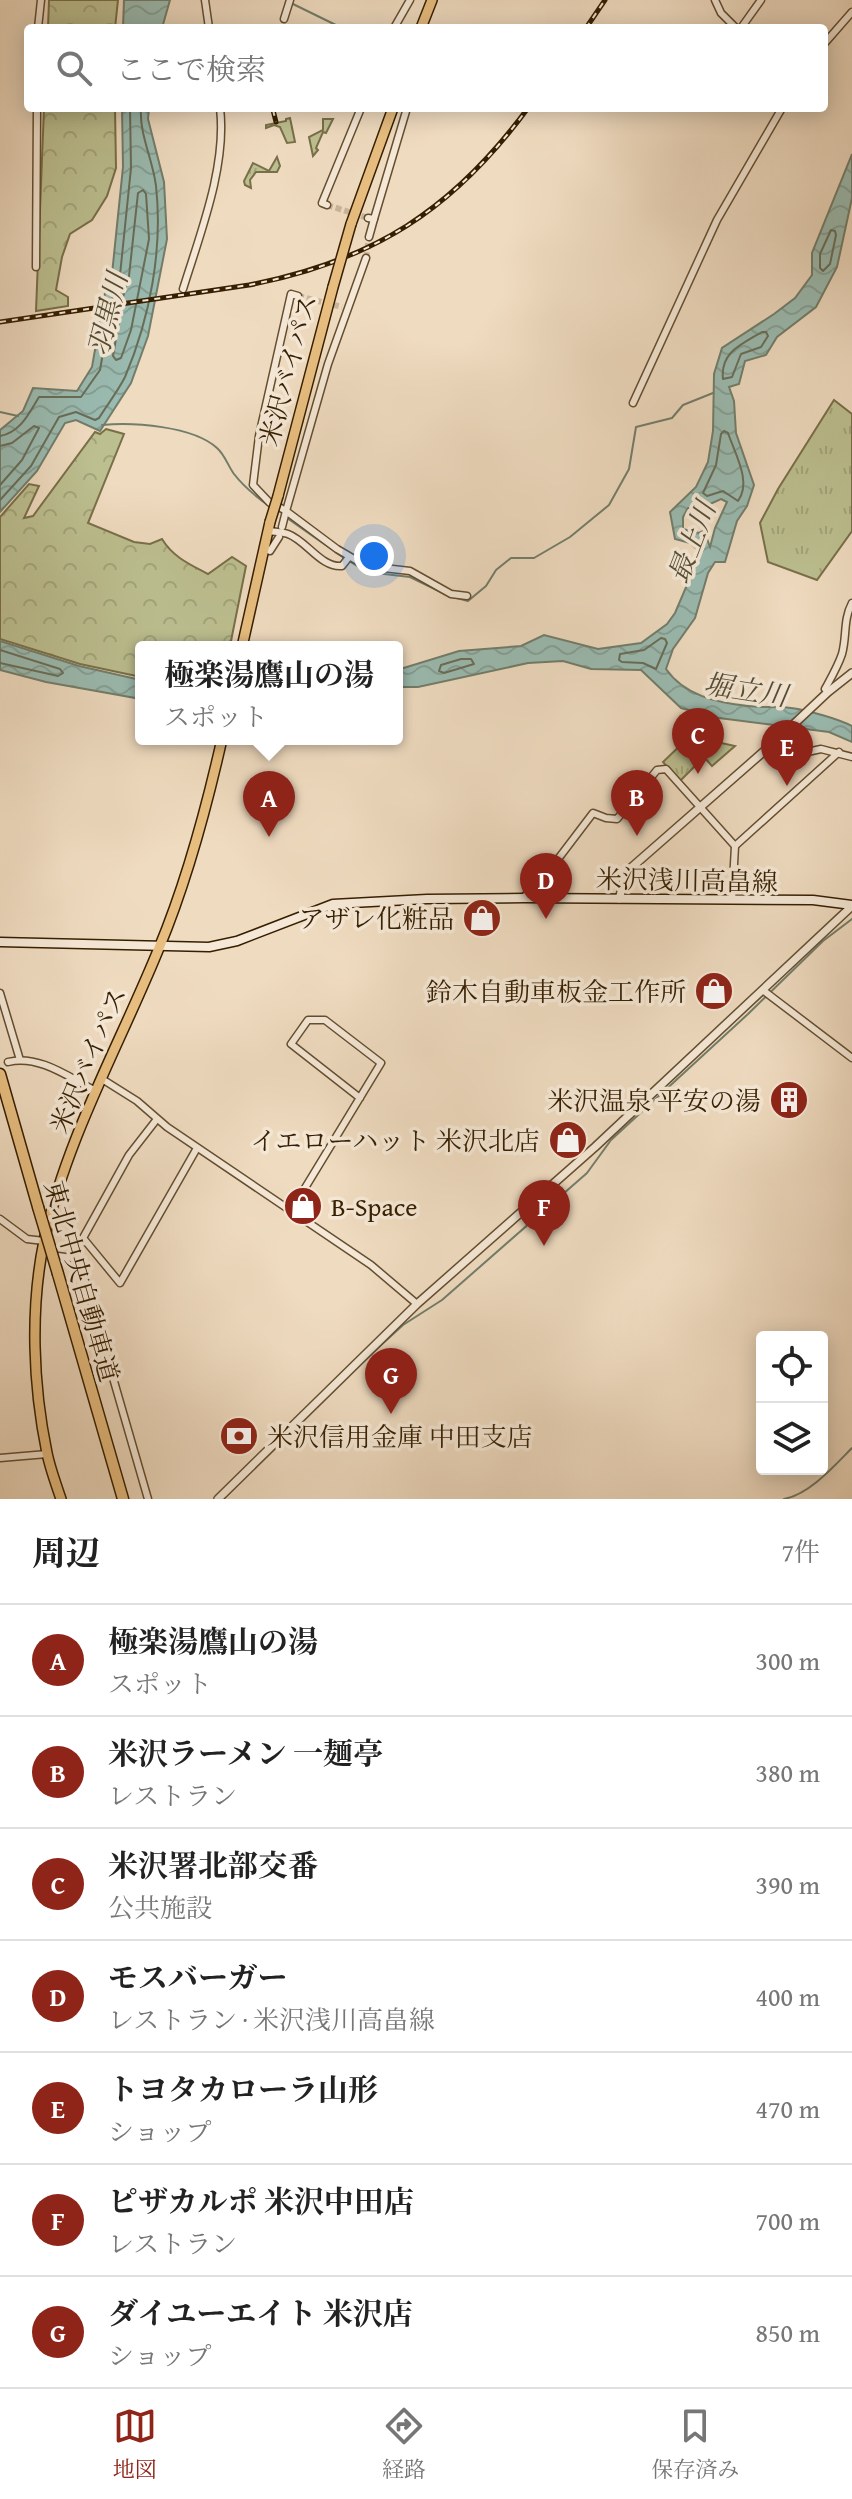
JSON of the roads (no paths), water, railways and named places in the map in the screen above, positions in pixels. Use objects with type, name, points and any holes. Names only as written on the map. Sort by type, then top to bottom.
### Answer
[{"type":"highway","points":[[423,24],[432,0]]},
{"type":"highway","name":"米沢バイパス","points":[[243,641],[270,526],[280,506],[333,287],[351,224],[392,112]]},
{"type":"highway","name":"米沢バイパス","points":[[61,1499],[47,1454],[36,1359],[37,1290],[44,1241],[56,1199],[96,1091],[160,947],[178,898],[221,745]]},
{"type":"highway","name":"東北中央自動車道","points":[[0,1074],[117,1499]]},
{"type":"highway","name":"東北中央自動車道","points":[[0,1098],[36,1209]]},
{"type":"highway","name":"東北中央自動車道","points":[[55,1276],[123,1499]]},
{"type":"main road","name":"米沢浅川高畠線","points":[[0,942],[200,948],[227,943],[333,904],[427,899],[813,900],[852,906]]},
{"type":"street","points":[[38,24],[41,0]]},
{"type":"street","points":[[205,0],[208,24]]},
{"type":"street","points":[[396,24],[410,0]]},
{"type":"street","points":[[715,0],[721,13],[734,24]]},
{"type":"street","points":[[742,24],[761,0]]},
{"type":"street","points":[[284,19],[289,2]]},
{"type":"street","points":[[828,39],[852,12]]},
{"type":"street","points":[[36,267],[37,112]]},
{"type":"street","points":[[183,289],[214,185],[221,133],[220,112]]},
{"type":"street","points":[[327,205],[322,203],[359,112]]},
{"type":"street","points":[[369,237],[371,218],[406,112]]},
{"type":"street","points":[[633,403],[717,220],[780,112]]},
{"type":"street","points":[[282,525],[280,506],[344,308],[366,258]]},
{"type":"street","points":[[298,296],[291,294],[273,365],[253,485],[348,560],[371,568],[410,571],[451,594],[467,596]]},
{"type":"street","points":[[270,526],[289,534],[324,561],[337,567],[348,560]]},
{"type":"street","points":[[264,553],[270,551],[279,537]]},
{"type":"street","points":[[828,692],[825,689],[841,657],[845,617],[852,603]]},
{"type":"street","points":[[619,899],[626,875],[632,867],[852,673]]},
{"type":"street","points":[[771,746],[798,754],[821,749],[852,757]]},
{"type":"street","points":[[732,900],[735,846],[839,752]]},
{"type":"street","points":[[524,898],[536,879],[561,856],[593,813],[617,819],[657,770],[666,769],[735,846]]},
{"type":"street","points":[[218,1499],[417,1304],[595,1147],[852,906]]},
{"type":"street","points":[[764,991],[852,1058]]},
{"type":"street","points":[[0,993],[20,1060]]},
{"type":"street","points":[[291,1211],[360,1098],[381,1063],[325,1020],[308,1020],[291,1044],[360,1098]]},
{"type":"street","points":[[8,1062],[20,1060],[42,1064],[96,1091]]},
{"type":"street","points":[[102,1079],[137,1101],[197,1148],[371,1265],[417,1304]]},
{"type":"street","points":[[157,1119],[129,1155],[83,1238],[120,1283],[197,1148]]},
{"type":"street","points":[[0,1219],[27,1239],[44,1241]]},
{"type":"street","points":[[42,1253],[72,1258],[79,1263],[148,1499]]},
{"type":"street","points":[[0,1458],[47,1454]]},
{"type":"water","points":[[124,0],[170,0],[163,24],[123,24]]},
{"type":"water","name":"羽黒川","points":[[122,112],[149,112],[164,182],[167,239],[148,336],[131,383],[100,431],[76,420],[65,423],[37,471],[0,512],[0,430],[23,411],[33,388],[77,391],[92,367],[105,293],[112,274],[123,167]]},
{"type":"water","name":"最上川","points":[[852,154],[852,198],[837,267],[816,307],[777,337],[766,355],[745,361],[739,384],[729,387],[734,401],[736,433],[754,485],[747,506],[737,521],[725,562],[715,562],[708,573],[695,618],[673,649],[666,669],[682,685],[713,700],[798,709],[852,726],[852,742],[829,732],[719,718],[681,708],[641,670],[591,669],[563,661],[528,663],[418,687],[403,687],[403,668],[459,651],[521,646],[544,635],[598,649],[641,643],[667,624],[687,585],[698,550],[690,543],[675,539],[670,512],[696,487],[708,462],[713,431],[714,374],[722,348],[795,298],[812,275],[812,253]],"holes":[[[721,499],[727,502],[710,547],[707,529],[699,533],[683,529],[683,517],[688,508],[699,509]]]},
{"type":"water","points":[[0,641],[79,666],[135,679],[135,698],[46,682],[0,670]]},
{"type":"waterway","points":[[293,4],[334,24]]},
{"type":"waterway","points":[[453,597],[468,601],[511,558],[534,558],[570,537],[609,505],[629,469],[636,427],[672,418],[683,405],[713,393]]},
{"type":"waterway","points":[[0,412],[18,416]]},
{"type":"waterway","points":[[102,425],[162,427],[206,441],[220,451],[242,484],[272,508]]},
{"type":"waterway","points":[[287,518],[344,558]]},
{"type":"waterway","points":[[349,561],[367,572],[410,577],[447,595]]},
{"type":"waterway","points":[[356,1368],[403,1325],[442,1300],[587,1173],[611,1140],[823,941],[852,919]]},
{"type":"waterway","points":[[784,1499],[812,1485],[852,1448]]},
{"type":"tunnel","points":[[327,205],[368,218]]},
{"type":"tunnel","points":[[366,258],[369,237]]},
{"type":"tunnel","points":[[298,296],[342,307]]},
{"type":"railway","points":[[589,24],[605,0]]},
{"type":"railway","points":[[274,112],[276,122]]},
{"type":"railway","points":[[0,322],[249,285],[334,262],[407,226],[439,202],[500,144],[525,112]]},
{"type":"place","name":"米沢署北部交番","points":[[698,774]]},
{"type":"place","name":"トヨタカローラ山形","points":[[787,786]]},
{"type":"place","name":"米沢ラーメン 一麺亭","points":[[637,836]]},
{"type":"place","name":"極楽湯鷹山の湯","points":[[269,837]]},
{"type":"place","name":"アザレ化粧品","points":[[482,918]]},
{"type":"place","name":"モスバーガー","points":[[546,919]]},
{"type":"place","name":"鈴木自動車板金工作所","points":[[714,991]]},
{"type":"place","name":"米沢温泉 平安の湯","points":[[789,1100]]},
{"type":"place","name":"イエローハット 米沢北店","points":[[568,1140]]},
{"type":"place","name":"B-Space","points":[[303,1206]]},
{"type":"place","name":"ピザカルポ 米沢中田店","points":[[544,1246]]},
{"type":"place","name":"ダイユーエイト 米沢店","points":[[391,1414]]},
{"type":"place","name":"米沢信用金庫 中田支店","points":[[239,1436]]},
{"type":"water label","name":"堀立川","points":[[746,689]]}]
